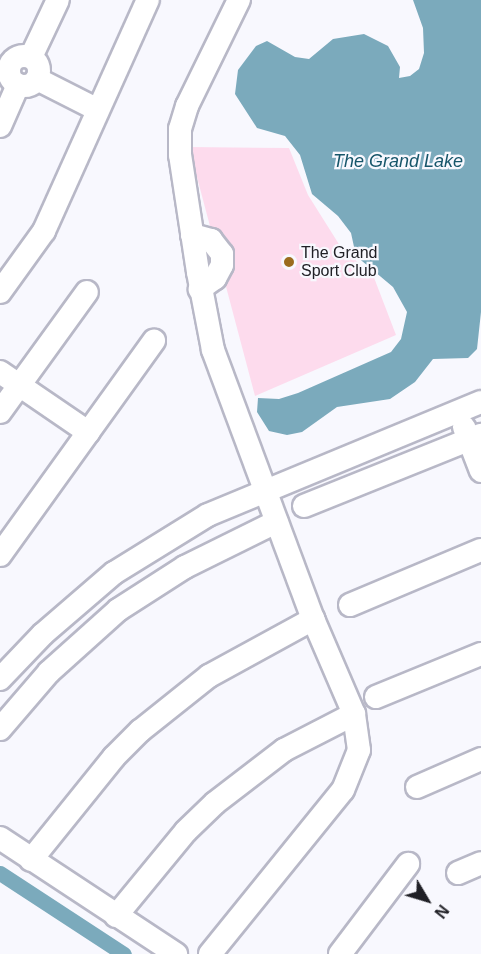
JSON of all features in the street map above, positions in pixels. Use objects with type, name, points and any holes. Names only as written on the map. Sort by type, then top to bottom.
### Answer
[{"type":"street","points":[[0,126],[19,69],[58,0]]},
{"type":"street","points":[[0,292],[41,236],[147,0]]},
{"type":"street","points":[[210,954],[343,790],[359,750],[354,714],[276,522],[213,350],[200,289],[180,155],[180,129],[187,106],[238,0]]},
{"type":"street","points":[[19,69],[98,110]]},
{"type":"street","points":[[0,412],[87,292]]},
{"type":"street","points":[[0,555],[154,341]]},
{"type":"street","points":[[0,372],[88,432]]},
{"type":"street","points":[[0,679],[43,634],[114,573],[208,515],[265,488],[481,402]]},
{"type":"street","points":[[458,412],[475,437],[481,471]]},
{"type":"street","points":[[304,506],[475,437]]},
{"type":"street","points":[[0,729],[49,672],[118,610],[185,567],[276,522]]},
{"type":"street","points":[[350,605],[481,550]]},
{"type":"street","points":[[31,860],[114,757],[140,731],[209,676],[252,649],[314,619]]},
{"type":"street","points":[[376,697],[481,654]]},
{"type":"street","points":[[116,916],[186,831],[223,796],[284,750],[354,714]]},
{"type":"street","points":[[417,787],[481,759]]},
{"type":"street","points":[[0,838],[176,954]]},
{"type":"street","points":[[458,873],[481,863]]},
{"type":"street","points":[[340,954],[408,864]]},
{"type":"shaded area","name":"The Grand Sport Club","points":[[189,147],[289,148],[308,195],[342,249],[373,275],[396,335],[255,396]]},
{"type":"water","name":"The Grand Lake","points":[[413,0],[481,0],[481,312],[477,349],[468,358],[433,359],[415,382],[390,399],[337,407],[302,432],[287,435],[269,431],[257,412],[258,398],[279,399],[298,393],[391,352],[401,339],[407,312],[393,287],[356,256],[351,233],[338,216],[312,194],[300,155],[285,136],[257,128],[235,94],[238,70],[256,46],[267,41],[295,57],[309,59],[333,39],[364,34],[388,46],[400,67],[399,78],[410,76],[419,69],[424,53],[423,28]]},
{"type":"waterway","points":[[0,873],[124,954]]},
{"type":"place","name":"The Grand Sport Club","points":[[289,262]]}]
